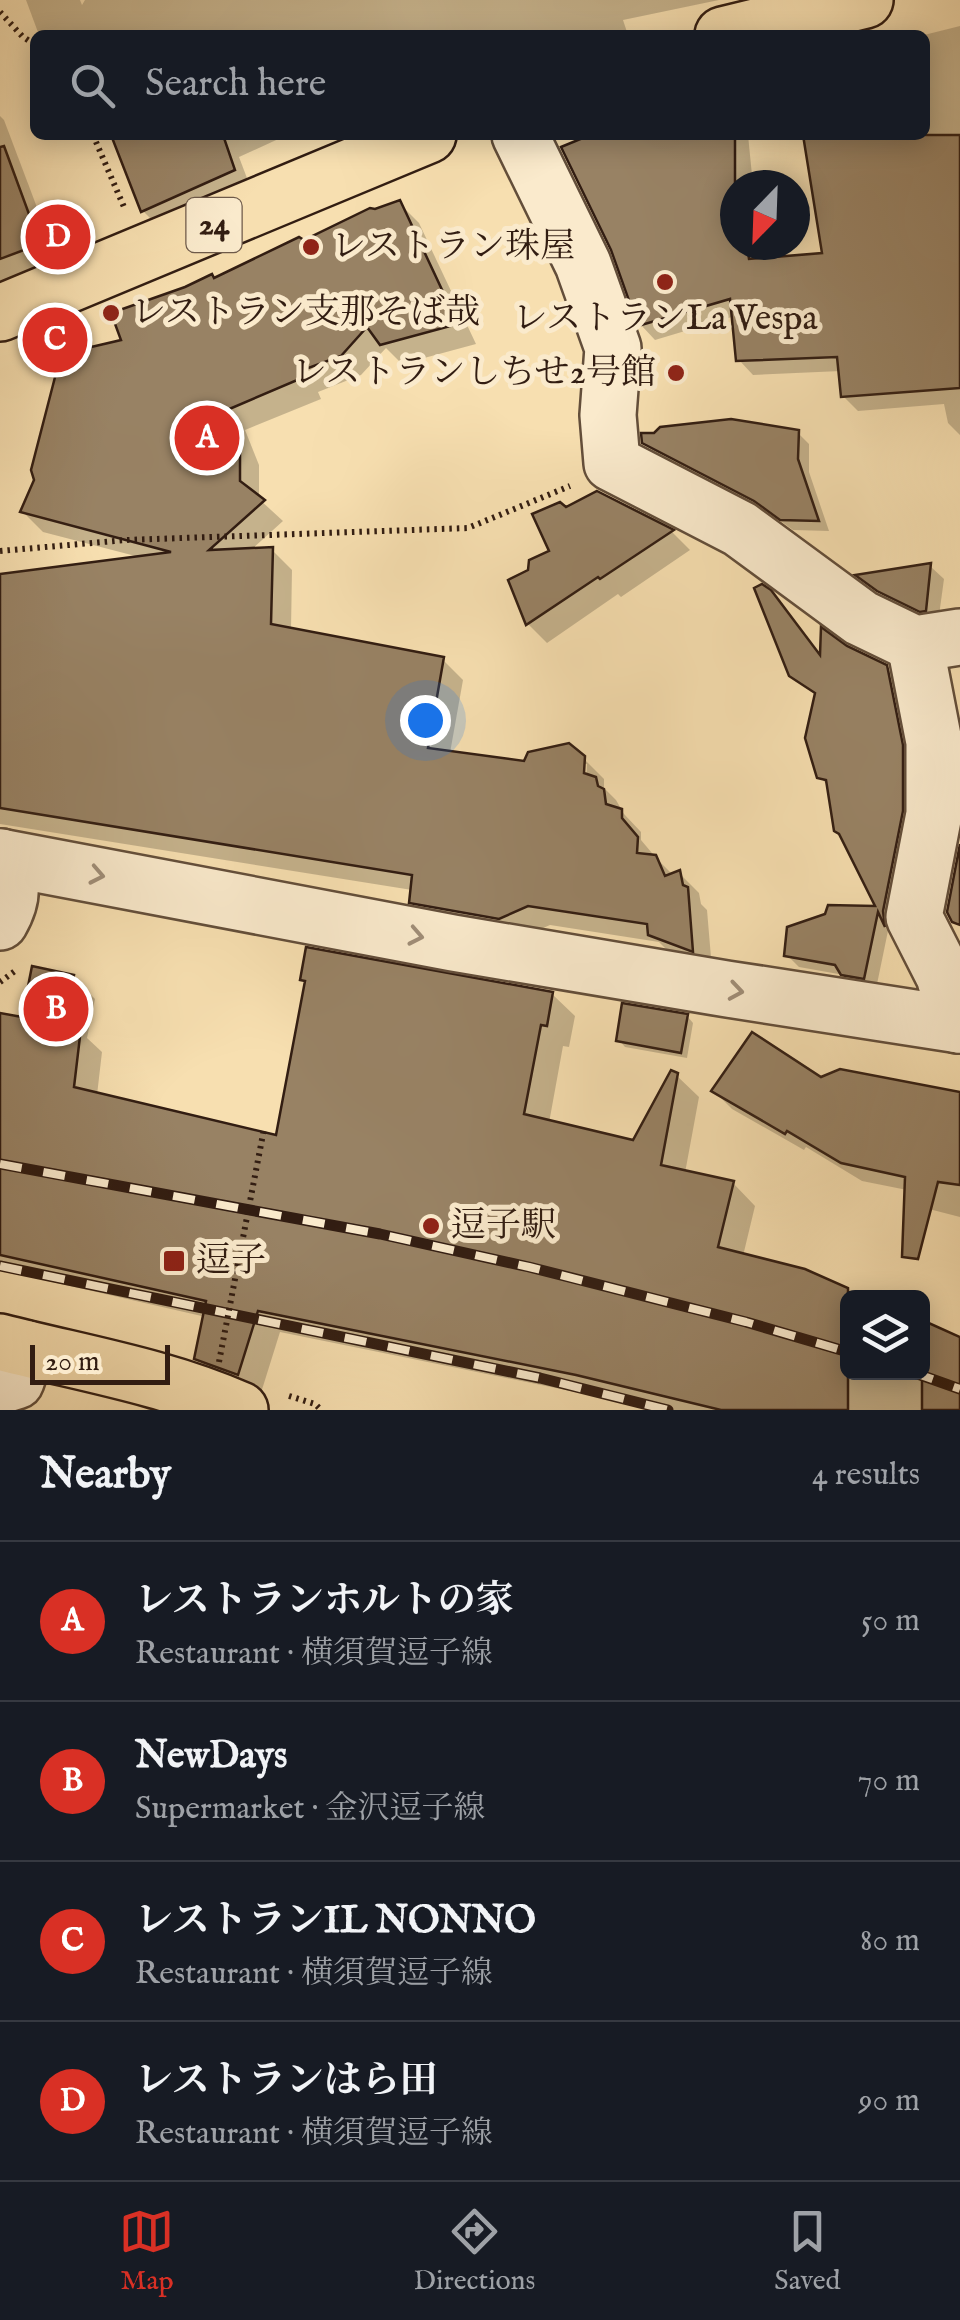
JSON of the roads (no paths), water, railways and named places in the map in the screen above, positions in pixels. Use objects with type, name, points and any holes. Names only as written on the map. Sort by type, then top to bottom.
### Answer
[{"type":"main road","points":[[743,30],[865,0]]},
{"type":"main road","name":"24","points":[[0,314],[416,140]]},
{"type":"main road","points":[[9,1359],[143,1376],[207,1396],[229,1386]]},
{"type":"street","points":[[0,857],[454,944],[959,1025],[944,976],[914,917],[934,814],[938,640],[862,618],[740,530],[612,464],[608,415],[613,348],[582,264],[522,140]]},
{"type":"street","points":[[0,857],[11,882],[7,910],[0,922]]},
{"type":"railway","points":[[0,1164],[380,1234],[529,1267],[840,1350]]},
{"type":"railway","points":[[0,1266],[540,1378],[668,1410]]},
{"type":"railway","points":[[930,1378],[960,1389]]},
{"type":"place","name":"レストランはら田","points":[[58,237]]},
{"type":"place","name":"レストラン珠屋","points":[[311,247]]},
{"type":"place","name":"レストランLa Vespa","points":[[665,282]]},
{"type":"place","name":"レストラン支那そば哉","points":[[111,313]]},
{"type":"place","name":"レストランIL NONNO","points":[[55,340]]},
{"type":"place","name":"レストランしちせ2号館","points":[[676,373]]},
{"type":"place","name":"レストランホルトの家","points":[[207,438]]},
{"type":"place","name":"NewDays","points":[[56,1009]]},
{"type":"place","name":"逗子駅","points":[[431,1226]]},
{"type":"place","name":"逗子","points":[[174,1261]]}]
